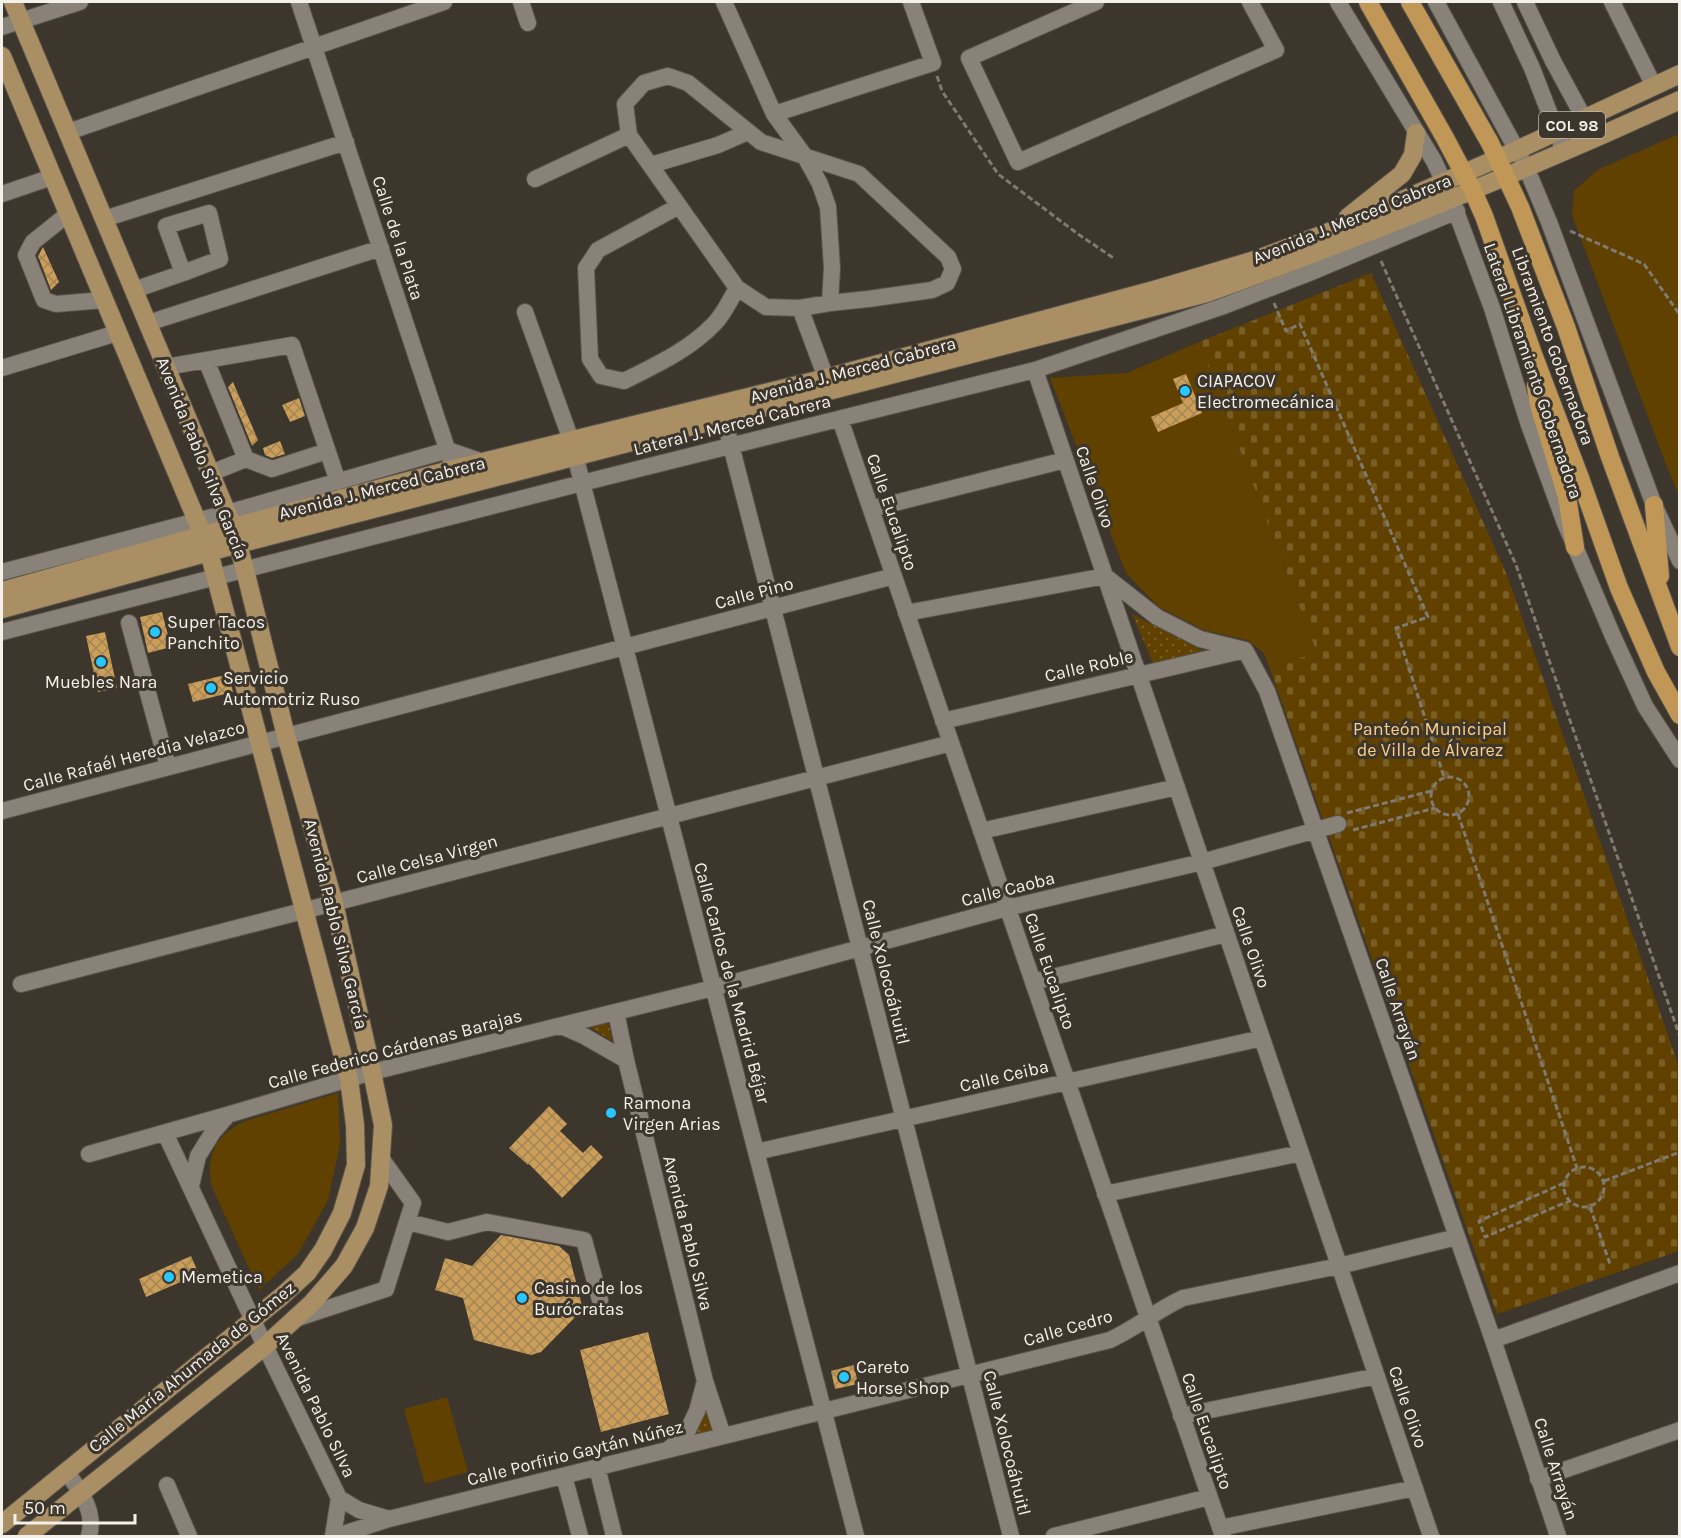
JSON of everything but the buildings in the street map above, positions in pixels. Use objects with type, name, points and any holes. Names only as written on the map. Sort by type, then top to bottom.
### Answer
[{"type":"highway","name":"Libramiento Gobernadora","points":[[1368,2],[1468,181],[1580,477],[1619,588],[1656,672],[1680,715]]},
{"type":"highway","name":"Libramiento Gobernadora","points":[[1410,2],[1498,158],[1520,207],[1566,327],[1680,647]]},
{"type":"highway","points":[[1533,354],[1539,405],[1567,497],[1575,547]]},
{"type":"highway","points":[[1654,505],[1662,601]]},
{"type":"main road","name":"Avenida Pablo Silva García","points":[[13,2],[233,528],[286,736],[334,903],[372,1072]]},
{"type":"main road","name":"Avenida Pablo Silva García","points":[[2,56],[203,537],[216,577],[349,1078]]},
{"type":"main road","name":"Avenida J. Merced Cabrera","points":[[2,591],[454,469],[724,418],[1207,293],[1345,242],[1451,197],[1498,158],[1680,74]]},
{"type":"main road","name":"COL 98","points":[[1468,181],[1505,176],[1593,140],[1680,100]]},
{"type":"main road","points":[[1329,232],[1402,174],[1413,155],[1416,133]]},
{"type":"main road","name":"Avenida J. Merced Cabrera","points":[[233,528],[460,487],[573,448],[1154,290],[1255,260],[1329,232],[1451,197]]},
{"type":"main road","name":"Avenida J. Merced Cabrera","points":[[2,609],[203,537]]},
{"type":"main road","name":"Calle María Ahumada de Gómez","points":[[27,1536],[265,1346],[311,1304],[344,1266],[365,1228],[379,1186],[383,1125],[372,1072]]},
{"type":"main road","name":"Calle María Ahumada de Gómez","points":[[2,1524],[253,1320],[307,1273],[323,1250],[342,1213],[356,1165],[355,1125],[349,1078]]},
{"type":"street","points":[[2,27],[80,2]]},
{"type":"street","name":"Calle de la Plata","points":[[299,2],[460,487]]},
{"type":"street","points":[[68,132],[444,2]]},
{"type":"street","points":[[521,2],[528,23]]},
{"type":"street","points":[[724,2],[774,114],[804,155],[820,184],[828,207],[832,268],[830,303]]},
{"type":"street","points":[[774,114],[933,63],[911,2]]},
{"type":"street","points":[[1096,2],[969,58],[1018,162],[1276,50],[1250,2]]},
{"type":"street","name":"Lateral Libramiento Gobernadora","points":[[1338,2],[1416,133],[1451,197],[1492,308],[1529,425],[1565,524],[1645,706],[1680,760]]},
{"type":"street","points":[[1436,2],[1526,167],[1549,222],[1654,505],[1680,561]]},
{"type":"street","points":[[1501,2],[1532,68],[1564,151]]},
{"type":"street","points":[[1525,2],[1593,140]]},
{"type":"street","points":[[1612,2],[1654,86]]},
{"type":"street","points":[[668,76],[688,83],[748,132],[761,142],[859,174],[948,257],[953,269],[947,283],[932,290],[800,308],[766,307],[737,288],[628,135],[625,104],[644,83],[668,76]]},
{"type":"street","points":[[651,165],[718,145],[748,132]]},
{"type":"street","points":[[535,179],[628,135]]},
{"type":"street","points":[[104,219],[346,142]]},
{"type":"street","points":[[2,194],[52,177]]},
{"type":"street","name":"Lateral J. Merced Cabrera","points":[[2,632],[731,445],[1035,370],[1221,307],[1309,273],[1403,233],[1451,197]]},
{"type":"street","points":[[679,206],[598,250],[586,268],[590,359],[601,376],[624,381],[668,359],[697,340],[716,322],[737,288]]},
{"type":"street","points":[[68,213],[33,242],[26,255],[44,300],[56,304],[104,300]]},
{"type":"street","points":[[1366,233],[1403,233]]},
{"type":"street","points":[[1309,273],[1345,242]]},
{"type":"street","points":[[148,323],[381,248]]},
{"type":"street","points":[[134,290],[183,273]]},
{"type":"street","points":[[800,308],[826,378]]},
{"type":"street","name":"Calle Carlos de la Madrid Béjar","points":[[525,312],[573,448],[856,1536]]},
{"type":"street","points":[[2,368],[117,333]]},
{"type":"street","points":[[166,367],[292,345],[338,482]]},
{"type":"street","points":[[206,360],[246,459]]},
{"type":"street","name":"Calle Olivo","points":[[1035,370],[1431,1536]]},
{"type":"street","name":"Calle Xolocoáhuitl","points":[[724,418],[1011,1536]]},
{"type":"street","name":"Calle Eucalipto","points":[[840,419],[1221,1532]]},
{"type":"street","points":[[2,572],[203,537],[233,528],[338,482],[448,450],[483,462]]},
{"type":"street","points":[[211,473],[246,459],[272,470],[327,451]]},
{"type":"street","points":[[871,509],[1065,460]]},
{"type":"street","name":"Calle Pino","points":[[624,647],[894,576]]},
{"type":"street","points":[[906,613],[1105,576],[1157,617],[1200,639],[1245,650]]},
{"type":"street","points":[[129,623],[168,767]]},
{"type":"street","name":"Calle Rafaél Heredia Velazco","points":[[2,811],[624,647]]},
{"type":"street","name":"Calle Roble","points":[[943,721],[1245,650]]},
{"type":"street","name":"Calle Arrayán","points":[[1245,650],[1267,691],[1493,1340],[1558,1536]]},
{"type":"street","points":[[668,816],[951,743]]},
{"type":"street","points":[[981,831],[1176,787]]},
{"type":"street","name":"Calle Celsa Virgen","points":[[21,984],[668,816]]},
{"type":"street","name":"Calle Caoba","points":[[713,988],[1007,908],[1202,862],[1338,824]]},
{"type":"street","points":[[1032,982],[1226,934]]},
{"type":"street","name":"Calle Federico Cárdenas Barajas","points":[[89,1154],[349,1078],[713,988]]},
{"type":"street","name":"Avenida Pablo Silva","points":[[616,1012],[705,1381],[723,1436]]},
{"type":"street","points":[[561,1026],[626,1060]]},
{"type":"street","name":"Calle Ceiba","points":[[756,1152],[1262,1038]]},
{"type":"street","points":[[191,1186],[198,1156],[227,1115]]},
{"type":"street","name":"Avenida Pablo SIlva","points":[[165,1133],[339,1498]]},
{"type":"street","points":[[1105,1194],[1301,1154]]},
{"type":"street","points":[[294,1319],[386,1289],[413,1203],[381,1158]]},
{"type":"street","points":[[408,1222],[448,1232],[487,1222],[584,1240],[600,1300]]},
{"type":"street","name":"Calle Cedro","points":[[823,1411],[1110,1340],[1127,1332],[1167,1305],[1183,1298],[1339,1266],[1457,1237]]},
{"type":"street","points":[[1493,1340],[1680,1273]]},
{"type":"street","points":[[1181,1416],[1377,1376]]},
{"type":"street","name":"Avenida Pablo Silva","points":[[669,1449],[687,1432],[697,1411],[705,1381]]},
{"type":"street","name":"Calle Porfirio Gaytán Núñez","points":[[337,1536],[389,1519],[823,1411]]},
{"type":"street","points":[[1538,1479],[1680,1430]]},
{"type":"street","points":[[597,1467],[615,1536]]},
{"type":"street","points":[[66,1471],[81,1493],[91,1514],[89,1536]]},
{"type":"street","points":[[564,1476],[580,1536]]},
{"type":"street","points":[[167,1485],[189,1536]]},
{"type":"street","points":[[1221,1532],[1415,1488]]},
{"type":"street","points":[[1054,1536],[1209,1497]]},
{"type":"street","points":[[333,1536],[339,1498],[359,1510],[389,1519]]},
{"type":"path","points":[[1549,222],[1644,264],[1680,315]]},
{"type":"path","points":[[1379,256],[1516,565],[1680,1037]]},
{"type":"path","points":[[1272,299],[1286,331],[1300,324],[1428,617],[1396,628],[1444,777]]},
{"type":"path","points":[[1444,777],[1458,777],[1468,786],[1469,800],[1463,811],[1458,814],[1445,815],[1432,803],[1431,791],[1434,785],[1444,777]]},
{"type":"path","points":[[1431,791],[1336,816],[1340,833],[1435,808]]},
{"type":"path","points":[[1458,814],[1577,1168]]},
{"type":"path","points":[[1604,1181],[1680,1152]]},
{"type":"path","points":[[1583,1166],[1596,1170],[1604,1181],[1605,1188],[1600,1199],[1590,1206],[1579,1207],[1569,1202],[1564,1190],[1566,1177],[1577,1168],[1583,1166]]},
{"type":"path","points":[[1564,1183],[1479,1221],[1485,1237],[1569,1202]]},
{"type":"path","points":[[1590,1206],[1610,1264]]},
{"type":"green space","points":[[1679,134],[1679,495],[1572,215],[1574,191],[1597,170]]},
{"type":"green space","name":"Panteón Municipal de Villa de Álvarez","points":[[1371,273],[1507,575],[1679,1067],[1679,1251],[1497,1314],[1269,666],[1317,653],[1199,342]]},
{"type":"green space","points":[[1199,342],[1317,653],[1269,666],[1264,653],[1247,640],[1204,630],[1159,607],[1126,573],[1050,378],[1127,373]]},
{"type":"green space","points":[[1132,614],[1203,651],[1153,663]]},
{"type":"green space","points":[[604,1022],[609,1025],[612,1041],[586,1025]]},
{"type":"green space","points":[[338,1093],[340,1144],[328,1200],[298,1254],[259,1290],[212,1187],[210,1165],[215,1147],[227,1133],[245,1121]]},
{"type":"green space","points":[[447,1397],[468,1472],[425,1484],[404,1409]]},
{"type":"green space","points":[[705,1409],[713,1433],[690,1440]]},
{"type":"place","name":"CIAPACOV Electromecánica","points":[[1185,391]]},
{"type":"place","name":"Super Tacos Panchito","points":[[155,632]]},
{"type":"place","name":"Muebles Nara","points":[[101,662]]},
{"type":"place","name":"Servicio Automotriz Ruso","points":[[211,688]]},
{"type":"place","name":"Ramona Virgen Arias","points":[[611,1113]]},
{"type":"place","name":"Memetica","points":[[169,1277]]},
{"type":"place","name":"Casino de los Burócratas","points":[[522,1298]]},
{"type":"place","name":"Careto Horse Shop","points":[[844,1377]]}]
